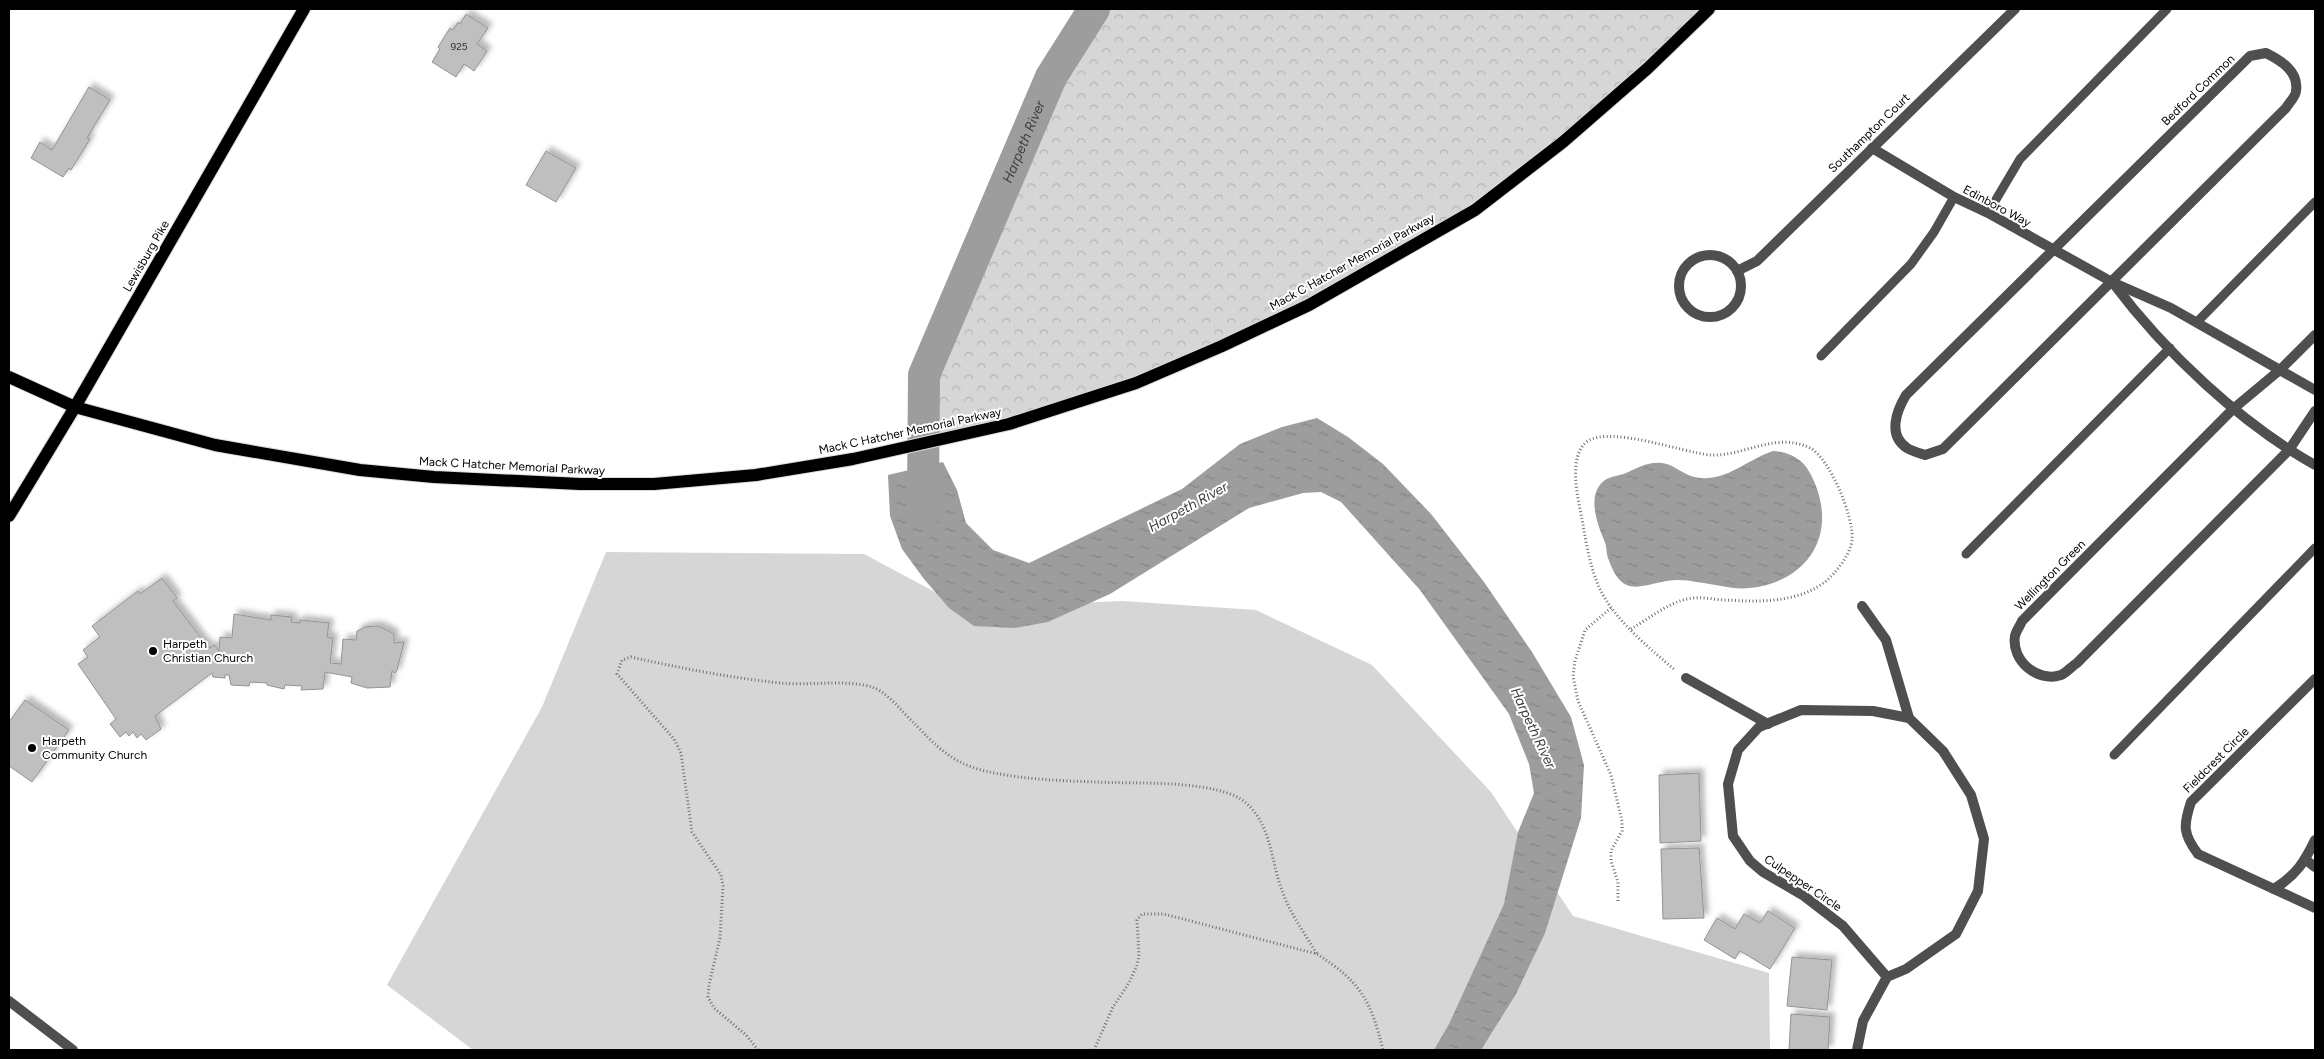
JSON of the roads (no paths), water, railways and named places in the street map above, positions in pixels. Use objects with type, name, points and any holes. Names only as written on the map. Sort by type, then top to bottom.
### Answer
[{"type":"main road","name":"Lewisburg Pike","points":[[9,516],[75,407],[304,9]]},
{"type":"main road","name":"Mack C Hatcher Memorial Parkway","points":[[9,377],[75,407],[215,445],[360,470],[434,477],[580,484],[654,484],[756,475],[853,459],[1009,424],[1136,383],[1222,346],[1309,305],[1475,210],[1577,130],[1648,68],[1708,9]]},
{"type":"street","name":"Southampton Court","points":[[1737,271],[1758,261],[2015,9]]},
{"type":"street","name":"Bedford Common","points":[[2266,53],[2285,62],[2296,80],[2296,92],[2286,108],[2112,282],[1943,449],[1925,455],[1906,448],[1896,436],[1897,409],[1906,395],[2250,56],[2266,53]]},
{"type":"street","name":"Edinboro Way","points":[[1872,148],[1954,197],[1988,213],[2112,282],[2171,308],[2315,390]]},
{"type":"street","points":[[1712,255],[1722,258],[1737,271],[1741,280],[1740,295],[1733,308],[1724,315],[1704,317],[1694,313],[1686,306],[1679,287],[1681,276],[1693,260],[1712,255]]},
{"type":"street","name":"Edinboro Way","points":[[2112,282],[2134,311],[2233,409],[2288,450],[2315,465]]},
{"type":"street","name":"Wellington Green","points":[[2315,335],[2281,369],[2233,409],[2022,621],[2015,636],[2017,655],[2026,668],[2042,675],[2061,675],[2076,663],[2288,450],[2315,411]]},
{"type":"street","points":[[1858,1050],[1863,1021],[1887,977],[1906,969],[1956,934],[1978,892],[1984,839],[1971,795],[1943,751],[1909,718],[1886,640],[1862,606]]},
{"type":"street","points":[[1686,678],[1768,724]]},
{"type":"street","name":"Fieldcrest Circle","points":[[2315,679],[2191,802],[2186,819],[2186,839],[2198,854],[2315,908]]},
{"type":"street","name":"Culpepper Circle","points":[[1887,977],[1843,926],[1804,896],[1763,872],[1750,861],[1732,836],[1728,784],[1738,750],[1759,727],[1801,710],[1872,711],[1909,718]]},
{"type":"street","points":[[2274,889],[2291,878],[2306,860],[2315,840]]},
{"type":"street","points":[[2306,860],[2315,867]]},
{"type":"street","points":[[9,1002],[73,1050]]},
{"type":"lane","points":[[1988,213],[2026,153],[2167,9]]},
{"type":"lane","points":[[1822,356],[1911,264],[1934,232],[1954,197]]},
{"type":"lane","points":[[2197,322],[2315,202]]},
{"type":"lane","points":[[1966,554],[2170,348]]},
{"type":"lane","points":[[2114,754],[2315,548]]},
{"type":"water","points":[[1317,418],[1348,437],[1383,464],[1431,514],[1484,582],[1532,652],[1571,717],[1584,765],[1581,818],[1545,933],[1516,994],[1481,1050],[1434,1050],[1449,1024],[1504,904],[1518,832],[1534,793],[1529,764],[1509,714],[1420,590],[1341,502],[1321,492],[1303,493],[1249,508],[1110,594],[1048,622],[1014,628],[974,626],[949,608],[902,549],[890,516],[888,475],[943,462],[957,490],[966,523],[993,550],[1029,563],[1182,489],[1240,444],[1282,427]]},
{"type":"water","points":[[1773,451],[1789,454],[1801,461],[1816,486],[1821,505],[1822,523],[1818,540],[1811,555],[1800,567],[1786,577],[1769,584],[1750,588],[1730,588],[1679,580],[1631,586],[1619,579],[1613,571],[1608,558],[1606,544],[1596,517],[1594,501],[1599,486],[1605,480],[1653,463],[1668,464],[1693,477],[1716,477],[1733,471]]},
{"type":"waterway","name":"Harpeth River","points":[[928,509],[923,501],[924,375],[1051,77],[1094,9]]},
{"type":"place","name":"Harpeth Christian Church","points":[[153,651]]},
{"type":"place","name":"Harpeth Community Church","points":[[32,748]]}]
